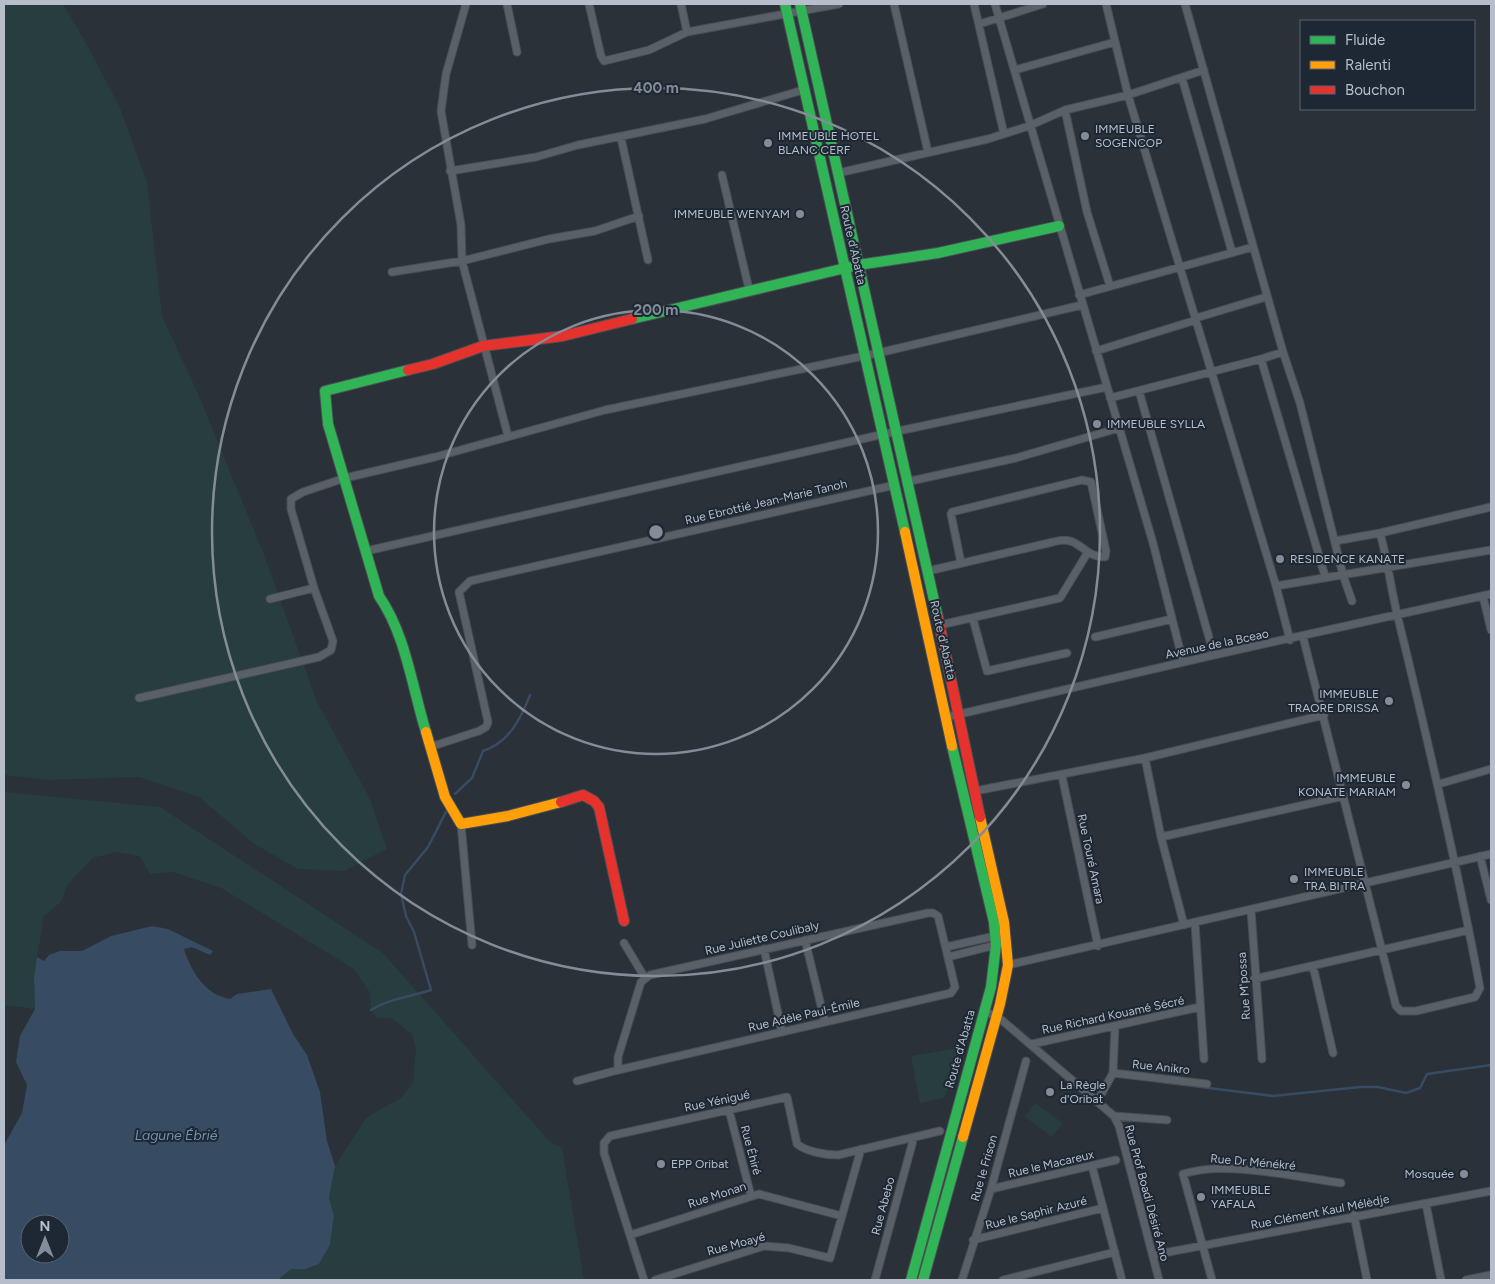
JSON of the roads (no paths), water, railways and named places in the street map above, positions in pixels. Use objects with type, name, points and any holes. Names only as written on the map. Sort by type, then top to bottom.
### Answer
[{"type":"street","points":[[466,4],[446,74],[441,102],[450,172],[461,226],[462,261],[508,436]]},
{"type":"street","points":[[507,4],[517,52]]},
{"type":"street","points":[[589,4],[601,56],[604,61],[649,50],[687,32],[786,8],[839,4]]},
{"type":"street","points":[[681,4],[687,32]]},
{"type":"street","points":[[894,4],[928,152]]},
{"type":"street","points":[[974,4],[1004,134]]},
{"type":"street","points":[[995,4],[1015,70],[1029,126],[1119,428],[1183,662]]},
{"type":"street","points":[[979,24],[1029,6],[1043,4]]},
{"type":"street","points":[[1106,4],[1128,95],[1276,586],[1290,640]]},
{"type":"street","points":[[1185,4],[1266,297],[1300,403],[1343,575],[1352,601]]},
{"type":"street","name":"Route d'Abatta","points":[[786,8],[803,90],[846,268],[895,485],[952,716],[975,791],[1000,896],[1006,936],[1008,965],[997,1016],[923,1280]]},
{"type":"street","name":"Route d'Abatta","points":[[801,8],[906,482],[940,625],[961,786],[987,887],[995,941],[994,972],[911,1280]]},
{"type":"street","points":[[1015,70],[1115,42]]},
{"type":"street","points":[[838,173],[1004,134],[1029,126],[1065,110],[1128,95],[1204,70]]},
{"type":"street","points":[[1182,78],[1232,252]]},
{"type":"street","points":[[450,172],[536,157],[578,145],[621,138],[752,106],[803,90]]},
{"type":"street","points":[[1065,110],[1088,212],[1110,286]]},
{"type":"street","points":[[621,138],[648,260]]},
{"type":"street","points":[[722,176],[749,290]]},
{"type":"street","points":[[392,272],[462,261],[550,239],[595,231],[639,216]]},
{"type":"street","points":[[472,945],[461,824],[454,809],[445,797],[400,635],[392,613],[379,596],[328,424],[326,391],[433,364],[483,346],[562,336],[858,265],[938,253],[1059,226]]},
{"type":"street","points":[[1079,295],[1253,247]]},
{"type":"street","points":[[1096,351],[1266,297]]},
{"type":"street","points":[[139,698],[320,657],[331,650],[333,641],[314,588],[291,509],[291,499],[303,492],[345,478],[435,457],[605,410],[878,353],[1082,305]]},
{"type":"street","points":[[1110,398],[1283,352]]},
{"type":"street","points":[[1261,359],[1325,576]]},
{"type":"street","points":[[366,551],[884,434],[1106,387]]},
{"type":"street","points":[[1139,391],[1214,655]]},
{"type":"street","points":[[906,482],[1016,458],[1119,428]]},
{"type":"street","points":[[928,570],[961,563],[1062,539],[1074,541],[1088,552],[1103,558],[1107,553],[1091,482],[1082,480],[952,512],[961,563]]},
{"type":"street","name":"Rue Ebrottié Jean-Marie Tanoh","points":[[430,747],[479,731],[488,722],[459,592],[470,582],[895,485]]},
{"type":"street","points":[[1335,541],[1380,533],[1491,507]]},
{"type":"street","points":[[1304,637],[1396,1006],[1401,1011],[1424,1009],[1475,997],[1479,993],[1480,988],[1469,930],[1439,784],[1397,615],[1389,568],[1380,533]]},
{"type":"street","points":[[1276,586],[1325,576],[1389,568],[1491,550]]},
{"type":"street","points":[[940,625],[1060,598],[1088,552]]},
{"type":"street","points":[[270,600],[314,588]]},
{"type":"street","name":"Avenue de la Bceao","points":[[952,716],[1183,662],[1304,637],[1491,594]]},
{"type":"street","points":[[1483,596],[1491,630]]},
{"type":"street","points":[[973,618],[987,670],[1067,653]]},
{"type":"street","points":[[1095,637],[1172,620]]},
{"type":"street","points":[[975,791],[1062,776],[1324,716]]},
{"type":"street","points":[[1145,758],[1161,837],[1184,926]]},
{"type":"street","points":[[1439,784],[1491,769]]},
{"type":"street","name":"Rue Touré Amara","points":[[1062,776],[1098,946]]},
{"type":"street","points":[[461,824],[490,821],[583,796],[589,797],[599,806],[624,921]]},
{"type":"street","points":[[1161,837],[1344,796]]},
{"type":"street","points":[[1008,965],[1098,946],[1491,854]]},
{"type":"street","points":[[1480,856],[1491,900]]},
{"type":"street","name":"Rue M'possa","points":[[1251,910],[1254,979],[1262,1059]]},
{"type":"street","name":"Rue Juliette Coulibaly","points":[[645,978],[650,975],[764,949],[933,913],[938,916],[948,957]]},
{"type":"street","points":[[1195,923],[1204,1059]]},
{"type":"street","points":[[1254,979],[1469,930]]},
{"type":"street","points":[[805,940],[825,1022]]},
{"type":"street","points":[[946,947],[995,941]]},
{"type":"street","points":[[948,957],[995,941]]},
{"type":"street","points":[[618,1070],[618,1057],[641,982],[645,978],[624,943]]},
{"type":"street","points":[[764,949],[782,1032]]},
{"type":"street","name":"Rue Adèle Paul-Émile","points":[[577,1081],[951,993],[954,987],[948,957]]},
{"type":"street","points":[[1314,966],[1332,1053]]},
{"type":"street","name":"Rue Richard Kouamé Sécré","points":[[1032,1044],[1200,1007]]},
{"type":"street","points":[[984,1012],[997,1016]]},
{"type":"street","name":"Rue Prof Boadi Désiré Ano","points":[[997,1016],[1098,1100],[1114,1116],[1119,1126],[1158,1280]]},
{"type":"street","points":[[1098,1100],[1113,1074],[1115,1026]]},
{"type":"street","name":"Rue le Frison","points":[[962,1280],[973,1240],[991,1189],[1026,1061]]},
{"type":"street","name":"Rue Anikro","points":[[1113,1074],[1207,1084]]},
{"type":"street","name":"Rue Yénigué","points":[[644,1280],[604,1153],[604,1143],[610,1136],[787,1097],[797,1144],[801,1148],[829,1155],[838,1155],[940,1130]]},
{"type":"street","name":"Rue Éhiré","points":[[729,1110],[752,1196]]},
{"type":"street","points":[[1114,1116],[1167,1120]]},
{"type":"street","name":"Rue Abebo","points":[[874,1280],[914,1137]]},
{"type":"street","name":"Rue Moayé","points":[[655,1280],[764,1246],[789,1248],[830,1258],[861,1149]]},
{"type":"street","name":"Rue le Macareux","points":[[991,1189],[1116,1160]]},
{"type":"street","points":[[1092,1166],[1122,1280]]},
{"type":"street","name":"Rue Dr Ménékré","points":[[1212,1280],[1183,1174],[1197,1169],[1222,1169],[1341,1183]]},
{"type":"street","name":"Rue Clément Kaul Mélèdje","points":[[1152,1255],[1354,1215],[1426,1204],[1491,1191]]},
{"type":"street","name":"Rue Monan","points":[[630,1235],[752,1196],[767,1195],[842,1216]]},
{"type":"street","points":[[1426,1204],[1441,1280]]},
{"type":"street","name":"Rue le Saphir Azuré","points":[[973,1240],[1104,1208]]},
{"type":"street","points":[[1354,1215],[1367,1280]]},
{"type":"street","points":[[1003,1280],[1114,1252]]},
{"type":"street","points":[[1466,1280],[1491,1275]]},
{"type":"water","name":"Lagune Ébrié","points":[[152,926],[168,929],[213,951],[210,955],[192,947],[184,949],[200,981],[213,993],[230,999],[237,994],[271,989],[293,1034],[307,1055],[320,1092],[327,1141],[335,1166],[329,1198],[334,1216],[330,1245],[319,1264],[306,1269],[291,1269],[278,1280],[4,1280],[4,1145],[22,1113],[27,1085],[16,1062],[20,1036],[35,1009],[34,977],[37,957],[44,961],[49,955],[60,951],[82,951],[111,936]]},
{"type":"waterway","points":[[455,794],[472,778],[483,751],[500,742],[513,729],[530,695]]},
{"type":"waterway","points":[[371,1010],[393,1000],[431,990],[414,932],[406,916],[401,894],[405,875],[428,847],[449,806]]},
{"type":"waterway","points":[[1161,1082],[1273,1096],[1360,1087],[1378,1087],[1406,1093],[1420,1088],[1427,1074],[1491,1065]]},
{"type":"place","name":"IMMEUBLE SOGENCOP","points":[[1085,136]]},
{"type":"place","name":"IMMEUBLE HOTEL BLANC CERF","points":[[768,143]]},
{"type":"place","name":"IMMEUBLE WENYAM","points":[[800,214]]},
{"type":"place","name":"IMMEUBLE SYLLA","points":[[1097,424]]},
{"type":"place","name":"RESIDENCE KANATE","points":[[1280,559]]},
{"type":"place","name":"IMMEUBLE TRAORE DRISSA","points":[[1389,701]]},
{"type":"place","name":"IMMEUBLE KONATE MARIAM","points":[[1406,785]]},
{"type":"place","name":"IMMEUBLE TRA BI TRA","points":[[1294,879]]},
{"type":"place","name":"La Règle d'Oribat","points":[[1050,1092]]},
{"type":"place","name":"EPP Oribat","points":[[661,1164]]},
{"type":"place","name":"Mosquée","points":[[1464,1174]]},
{"type":"place","name":"IMMEUBLE YAFALA","points":[[1201,1197]]}]
